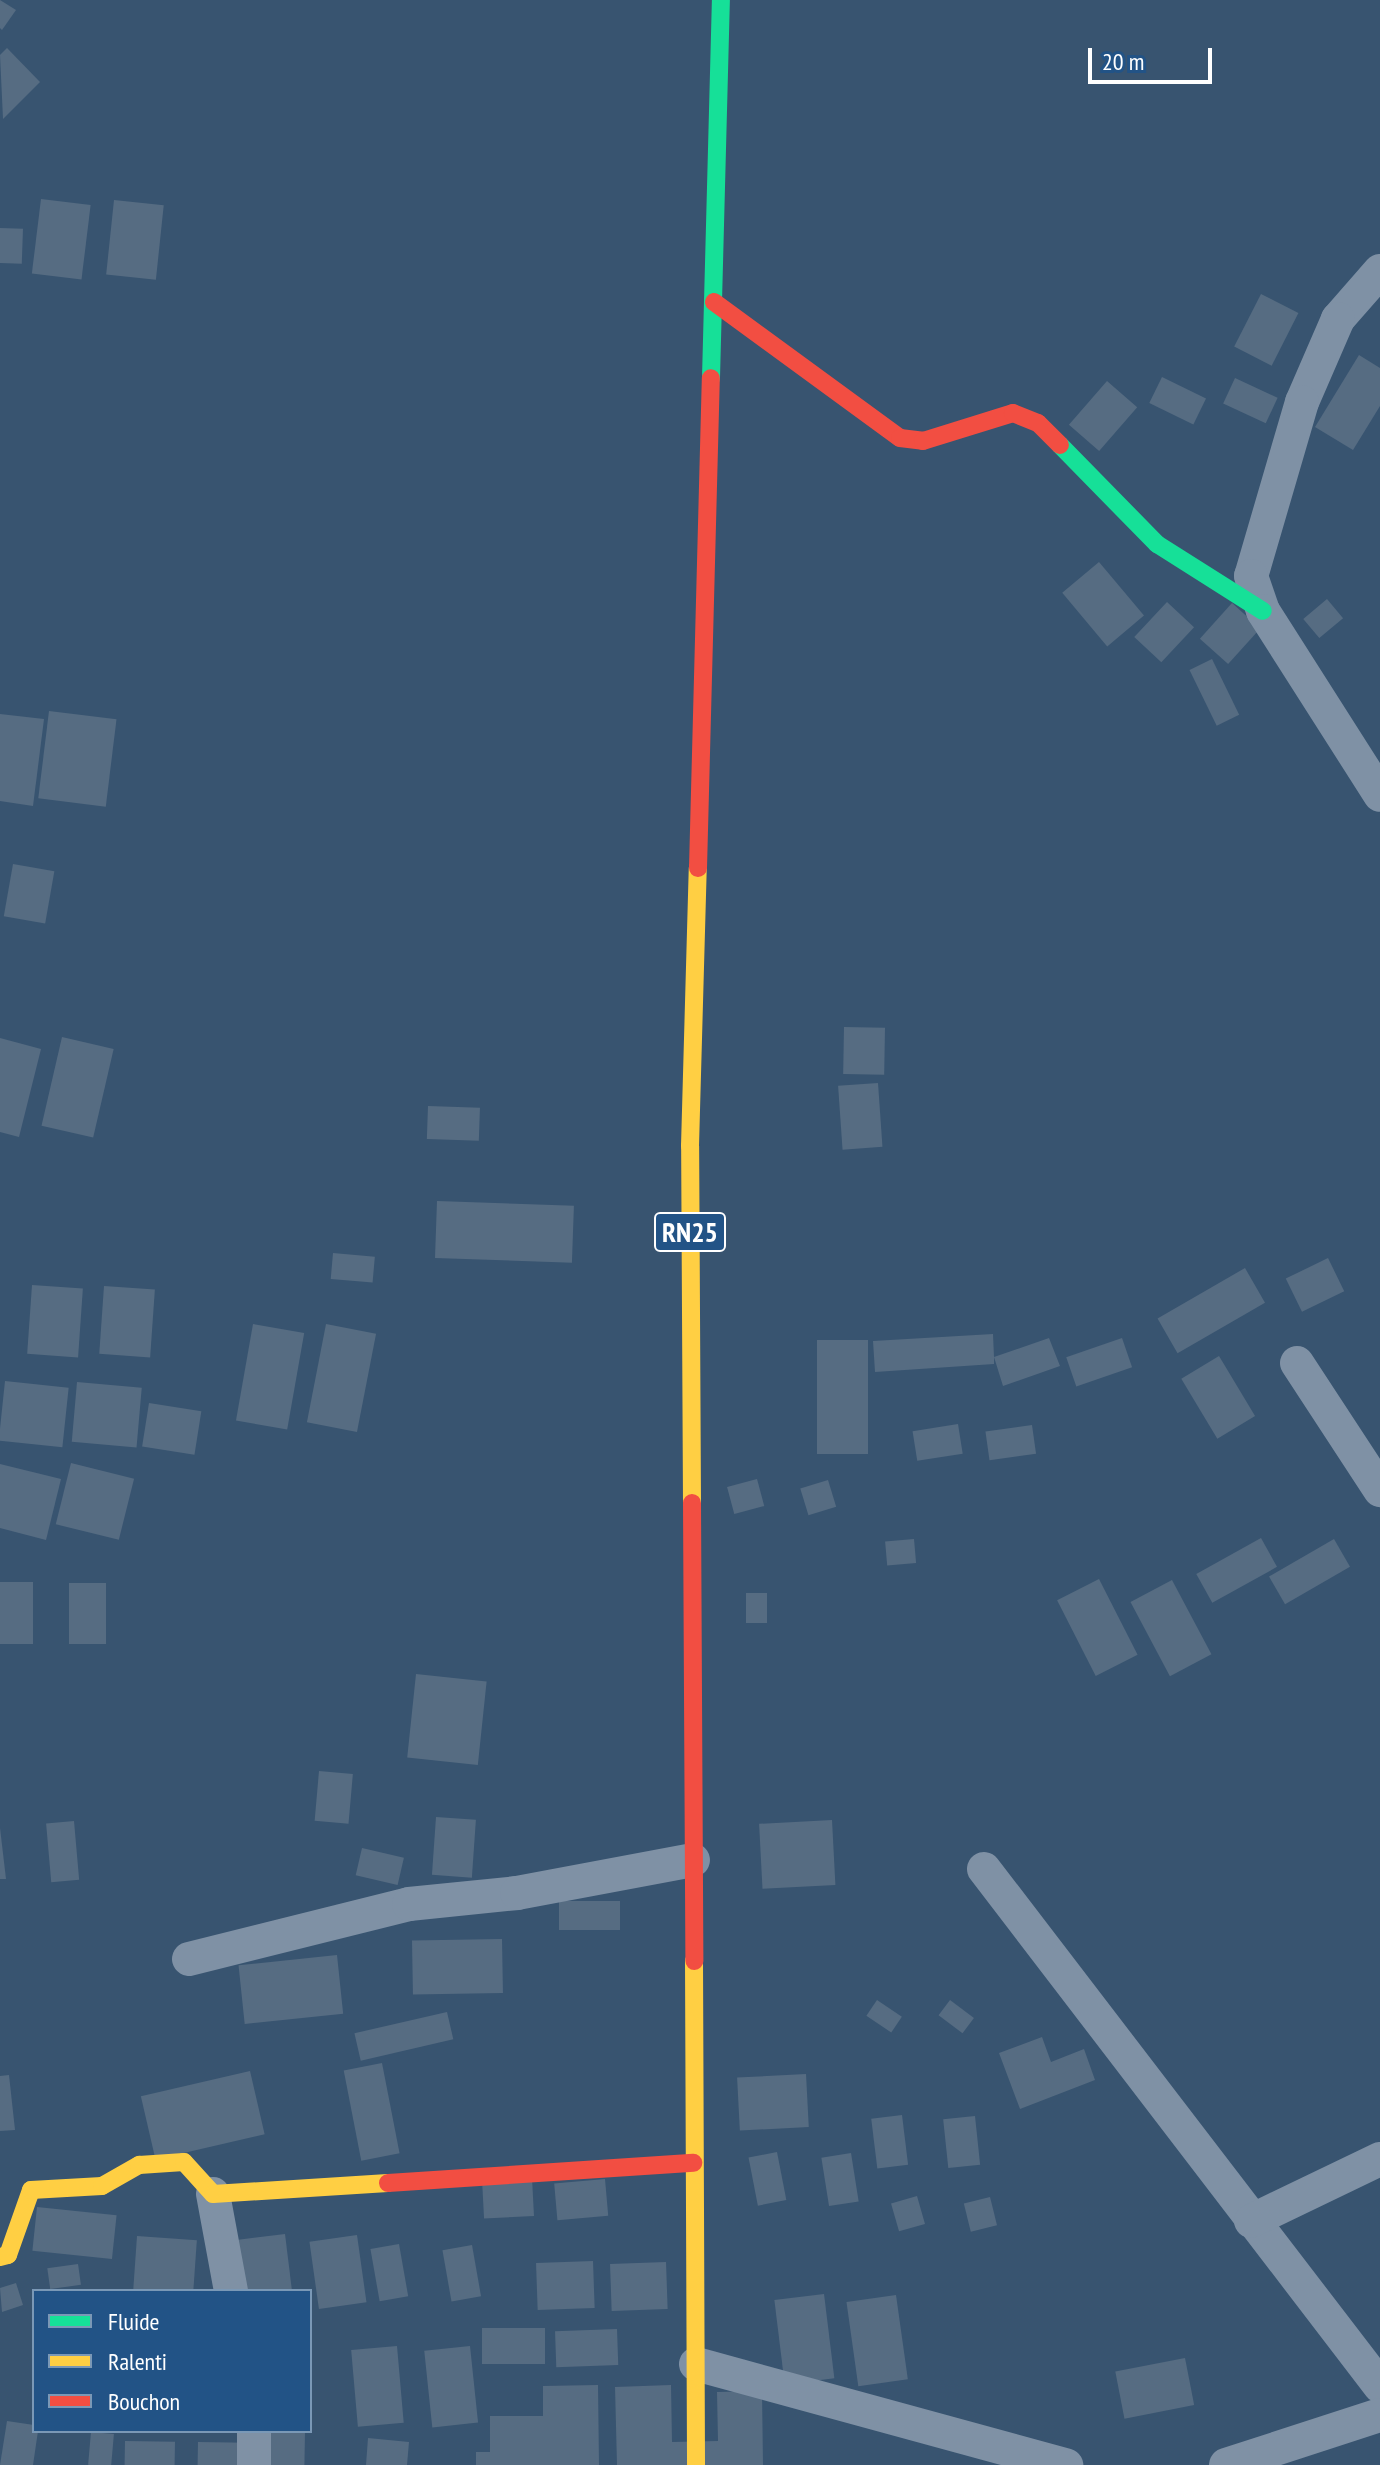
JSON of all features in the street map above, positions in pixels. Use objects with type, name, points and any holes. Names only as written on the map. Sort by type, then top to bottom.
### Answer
[{"type":"main road","name":"RN25","points":[[696,2465],[690,1146],[721,0]]},
{"type":"main road","points":[[714,302],[900,438],[923,441],[1013,413],[1038,423],[1157,544],[1263,611]]},
{"type":"main road","points":[[0,2257],[8,2255],[31,2190],[102,2186],[139,2165],[184,2162],[213,2194],[693,2163]]},
{"type":"street","points":[[1380,271],[1338,319],[1302,402],[1251,576],[1263,611],[1380,795]]},
{"type":"street","points":[[1297,1363],[1380,1490]]},
{"type":"street","points":[[189,1959],[409,1904],[517,1893],[693,1860]]},
{"type":"street","points":[[984,1869],[1380,2386]]},
{"type":"street","points":[[1251,2221],[1380,2159]]},
{"type":"street","points":[[213,2194],[231,2289]]},
{"type":"street","points":[[696,2364],[1066,2465]]},
{"type":"street","points":[[1226,2465],[1380,2415]]},
{"type":"street","points":[[254,2433],[254,2465]]},
{"type":"building","points":[[0,0],[16,10],[2,30],[0,28]]},
{"type":"building","points":[[7,48],[40,82],[3,119],[0,55]]},
{"type":"building","points":[[41,199],[91,205],[81,280],[32,273]]},
{"type":"building","points":[[114,200],[164,205],[156,280],[106,275]]},
{"type":"building","points":[[0,228],[23,229],[22,264],[0,263]]},
{"type":"building","points":[[1261,294],[1298,313],[1272,366],[1234,347]]},
{"type":"building","points":[[1359,355],[1380,368],[1380,406],[1353,450],[1315,427]]},
{"type":"building","points":[[1162,377],[1206,398],[1193,425],[1149,403]]},
{"type":"building","points":[[1235,378],[1278,398],[1266,423],[1223,403]]},
{"type":"building","points":[[1107,381],[1137,407],[1099,451],[1069,425]]},
{"type":"building","points":[[1099,562],[1144,616],[1107,646],[1062,593]]},
{"type":"building","points":[[1327,599],[1343,618],[1319,638],[1303,619]]},
{"type":"building","points":[[1167,602],[1194,627],[1161,662],[1134,637]]},
{"type":"building","points":[[1232,603],[1260,628],[1228,664],[1200,639]]},
{"type":"building","points":[[1212,659],[1239,715],[1217,726],[1190,670]]},
{"type":"building","points":[[49,711],[116,719],[106,807],[38,798]]},
{"type":"building","points":[[0,714],[44,719],[33,806],[0,801]]},
{"type":"building","points":[[13,864],[54,871],[45,923],[4,916]]},
{"type":"building","points":[[844,1027],[885,1028],[884,1075],[843,1074]]},
{"type":"building","points":[[62,1037],[114,1049],[93,1138],[42,1126]]},
{"type":"building","points":[[0,1038],[41,1049],[19,1137],[0,1132]]},
{"type":"building","points":[[878,1083],[882,1147],[843,1150],[838,1086]]},
{"type":"building","points":[[428,1106],[480,1108],[479,1141],[427,1139]]},
{"type":"building","points":[[437,1201],[574,1206],[572,1263],[435,1258]]},
{"type":"building","points":[[333,1253],[375,1257],[373,1283],[331,1279]]},
{"type":"building","points":[[1328,1258],[1344,1291],[1302,1312],[1286,1279]]},
{"type":"building","points":[[1245,1268],[1265,1303],[1178,1353],[1158,1318]]},
{"type":"building","points":[[32,1285],[83,1289],[78,1357],[27,1354]]},
{"type":"building","points":[[104,1286],[155,1290],[150,1357],[99,1354]]},
{"type":"building","points":[[253,1324],[304,1333],[287,1430],[236,1421]]},
{"type":"building","points":[[326,1324],[376,1334],[357,1432],[307,1422]]},
{"type":"building","points":[[993,1334],[994,1364],[875,1372],[873,1341]]},
{"type":"building","points":[[1049,1338],[1060,1366],[1003,1386],[994,1357]]},
{"type":"building","points":[[1122,1338],[1132,1367],[1076,1387],[1066,1357]]},
{"type":"building","points":[[817,1340],[868,1340],[868,1454],[817,1454]]},
{"type":"building","points":[[1219,1356],[1255,1416],[1217,1439],[1181,1379]]},
{"type":"building","points":[[5,1381],[69,1388],[62,1447],[0,1441]]},
{"type":"building","points":[[77,1382],[142,1388],[137,1447],[72,1442]]},
{"type":"building","points":[[149,1403],[201,1411],[194,1455],[142,1446]]},
{"type":"building","points":[[958,1424],[963,1454],[917,1461],[913,1431]]},
{"type":"building","points":[[1032,1425],[1036,1454],[989,1460],[985,1432]]},
{"type":"building","points":[[71,1463],[134,1479],[119,1540],[56,1524]]},
{"type":"building","points":[[0,1464],[61,1479],[46,1540],[0,1528]]},
{"type":"building","points":[[757,1479],[764,1506],[734,1514],[727,1487]]},
{"type":"building","points":[[828,1480],[836,1507],[808,1515],[800,1488]]},
{"type":"building","points":[[1261,1538],[1277,1567],[1212,1603],[1196,1574]]},
{"type":"building","points":[[914,1539],[916,1563],[887,1565],[885,1542]]},
{"type":"building","points":[[1334,1539],[1350,1567],[1285,1604],[1269,1576]]},
{"type":"building","points":[[1099,1579],[1138,1655],[1096,1676],[1057,1600]]},
{"type":"building","points":[[1172,1580],[1211,1654],[1170,1676],[1131,1602]]},
{"type":"building","points":[[0,1582],[33,1582],[33,1644],[0,1644]]},
{"type":"building","points":[[69,1583],[106,1583],[106,1644],[69,1644]]},
{"type":"building","points":[[746,1593],[767,1593],[767,1623],[746,1623]]},
{"type":"building","points":[[416,1674],[487,1681],[478,1765],[407,1758]]},
{"type":"building","points":[[319,1771],[353,1774],[349,1824],[315,1821]]},
{"type":"building","points":[[436,1817],[476,1820],[472,1878],[432,1875]]},
{"type":"building","points":[[832,1820],[835,1885],[763,1889],[759,1824]]},
{"type":"building","points":[[74,1821],[79,1880],[51,1882],[46,1823]]},
{"type":"building","points":[[0,1828],[6,1879],[0,1879]]},
{"type":"building","points":[[362,1848],[404,1858],[398,1885],[356,1875]]},
{"type":"building","points":[[559,1901],[620,1901],[620,1930],[559,1930]]},
{"type":"building","points":[[502,1939],[503,1993],[413,1995],[412,1941]]},
{"type":"building","points":[[337,1955],[343,2014],[245,2024],[239,1965]]},
{"type":"building","points":[[877,2000],[902,2017],[891,2033],[866,2016]]},
{"type":"building","points":[[950,2000],[974,2018],[963,2033],[939,2015]]},
{"type":"building","points":[[447,2012],[453,2039],[361,2061],[354,2033]]},
{"type":"building","points":[[1042,2037],[1051,2062],[1084,2049],[1095,2080],[1020,2109],[999,2053]]},
{"type":"building","points":[[382,2063],[400,2153],[361,2161],[344,2070]]},
{"type":"building","points":[[250,2071],[265,2134],[155,2160],[141,2096]]},
{"type":"building","points":[[806,2074],[809,2127],[740,2131],[737,2078]]},
{"type":"building","points":[[9,2075],[15,2130],[0,2131],[0,2076]]},
{"type":"building","points":[[902,2115],[908,2165],[877,2168],[871,2119]]},
{"type":"building","points":[[975,2116],[980,2165],[948,2168],[943,2119]]},
{"type":"building","points":[[777,2152],[786,2200],[758,2206],[749,2158]]},
{"type":"building","points":[[851,2153],[859,2201],[829,2206],[821,2158]]},
{"type":"building","points":[[532,2178],[534,2216],[484,2219],[482,2181]]},
{"type":"building","points":[[605,2179],[608,2216],[557,2220],[554,2183]]},
{"type":"building","points":[[917,2196],[925,2224],[899,2231],[891,2203]]},
{"type":"building","points":[[990,2197],[997,2225],[971,2232],[964,2204]]},
{"type":"building","points":[[37,2207],[117,2215],[112,2259],[32,2251]]},
{"type":"building","points":[[285,2234],[292,2289],[242,2289],[236,2240]]},
{"type":"building","points":[[357,2235],[366,2302],[319,2309],[309,2242]]},
{"type":"building","points":[[137,2236],[197,2240],[193,2289],[133,2289]]},
{"type":"building","points":[[399,2244],[408,2296],[380,2301],[370,2249]]},
{"type":"building","points":[[472,2245],[481,2296],[451,2301],[442,2250]]},
{"type":"building","points":[[593,2261],[595,2308],[538,2310],[536,2263]]},
{"type":"building","points":[[666,2262],[668,2309],[612,2311],[610,2264]]},
{"type":"building","points":[[78,2264],[81,2285],[50,2289],[47,2268]]},
{"type":"building","points":[[16,2283],[23,2305],[2,2312],[0,2288]]},
{"type":"building","points":[[824,2294],[834,2378],[785,2384],[774,2300]]},
{"type":"building","points":[[896,2295],[908,2379],[858,2386],[846,2302]]},
{"type":"building","points":[[482,2328],[545,2328],[545,2364],[482,2364]]},
{"type":"building","points":[[617,2329],[618,2365],[556,2367],[555,2331]]},
{"type":"building","points":[[397,2346],[404,2423],[358,2427],[351,2350]]},
{"type":"building","points":[[470,2346],[478,2423],[432,2427],[424,2351]]},
{"type":"building","points":[[1185,2358],[1194,2405],[1124,2419],[1115,2372]]},
{"type":"building","points":[[598,2385],[599,2465],[476,2465],[476,2452],[490,2452],[490,2416],[543,2416],[543,2386]]},
{"type":"building","points":[[671,2385],[672,2442],[718,2441],[717,2392],[762,2391],[763,2465],[617,2465],[615,2387]]},
{"type":"building","points":[[7,2421],[32,2425],[32,2433],[38,2433],[33,2465],[0,2465]]},
{"type":"building","points":[[91,2433],[114,2434],[111,2465],[88,2465]]},
{"type":"building","points":[[262,2433],[305,2433],[304,2465],[261,2465]]},
{"type":"building","points":[[368,2438],[409,2442],[407,2465],[366,2465]]},
{"type":"building","points":[[125,2441],[175,2442],[175,2465],[125,2465]]},
{"type":"building","points":[[198,2442],[248,2443],[248,2465],[198,2465]]},
{"type":"traffic: fast","points":[[711,378],[721,0]]},
{"type":"traffic: fast","points":[[1060,445],[1157,544],[1263,611]]},
{"type":"traffic: slow","points":[[692,1503],[690,1146],[698,868]]},
{"type":"traffic: slow","points":[[694,1961],[696,2465]]},
{"type":"traffic: slow","points":[[0,2257],[8,2255],[31,2190],[102,2186],[139,2165],[184,2162],[213,2194],[388,2183]]},
{"type":"traffic: jam","points":[[714,302],[900,438],[923,441],[1013,413],[1038,423],[1060,445]]},
{"type":"traffic: jam","points":[[698,868],[711,378]]},
{"type":"traffic: jam","points":[[692,1503],[694,1961]]},
{"type":"traffic: jam","points":[[388,2183],[693,2163]]}]
